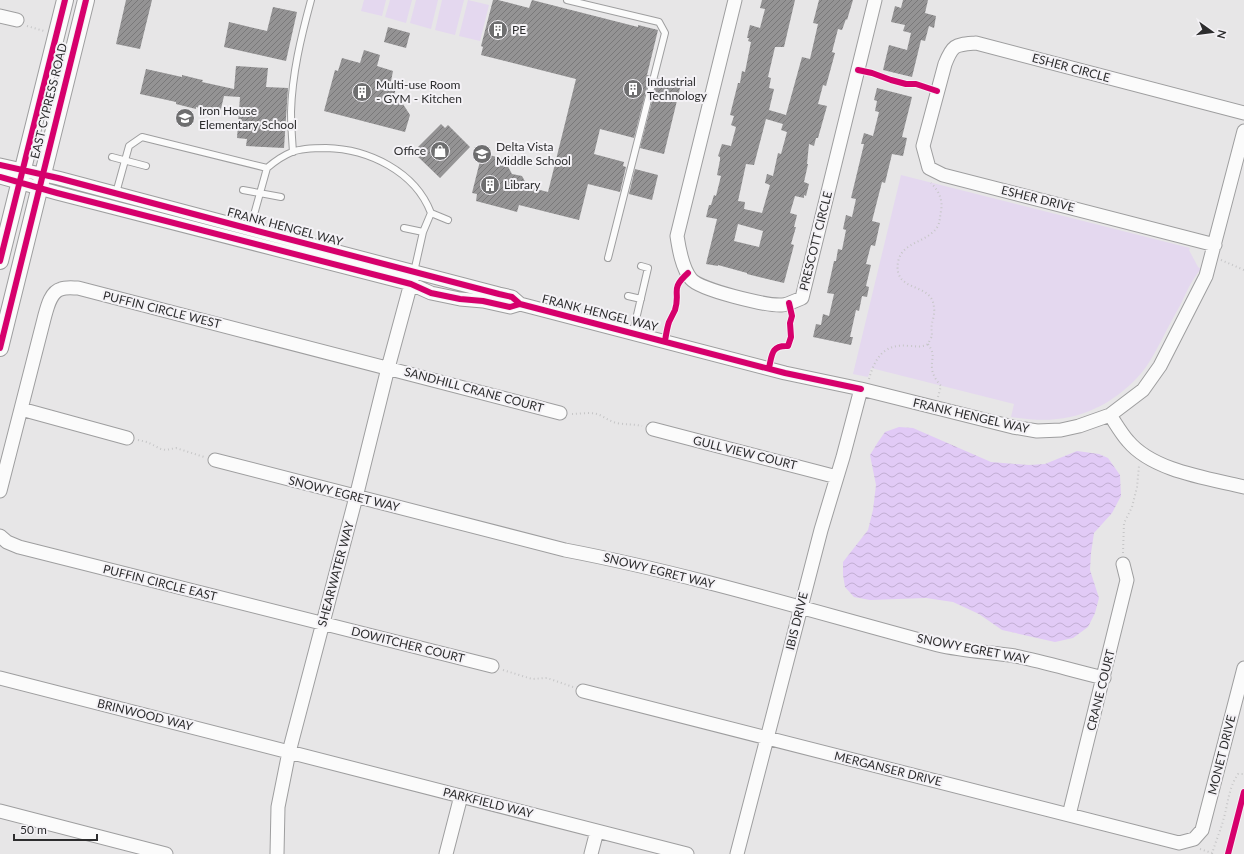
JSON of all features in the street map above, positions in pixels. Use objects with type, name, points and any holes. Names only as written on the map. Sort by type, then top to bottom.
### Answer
[{"type":"street","name":"EAST CYPRESS ROAD","points":[[0,261],[65,0]]},
{"type":"street","name":"EAST CYPRESS ROAD","points":[[0,348],[86,0]]},
{"type":"street","name":"PRESCOTT CIRCLE","points":[[736,0],[677,236],[681,260],[692,280],[712,290],[768,304],[784,305],[802,298],[875,0]]},
{"type":"street","points":[[0,16],[17,20]]},
{"type":"street","name":"ESHER CIRCLE","points":[[929,168],[923,146],[945,64],[949,53],[958,45],[976,43],[1244,113]]},
{"type":"street","name":"FRANK HENGEL WAY","points":[[41,181],[412,278],[512,298],[520,304],[633,332],[786,373],[861,389],[1012,427],[1037,431],[1061,430],[1110,415],[1143,390],[1160,366],[1206,276],[1244,131]]},
{"type":"street","points":[[0,164],[21,176],[41,181]]},
{"type":"street","name":"ESHER DRIVE","points":[[929,168],[943,175],[1215,244]]},
{"type":"street","points":[[0,177],[21,176]]},
{"type":"street","name":"FRANK HENGEL WAY","points":[[41,181],[116,194],[248,236]]},
{"type":"street","name":"SHEARWATER WAY","points":[[277,854],[278,807],[289,752],[412,278]]},
{"type":"street","name":"PUFFIN CIRCLE WEST","points":[[21,410],[44,318],[55,292],[62,288],[78,288],[388,368]]},
{"type":"street","name":"SANDHILL CRANE COURT","points":[[388,368],[560,413]]},
{"type":"street","name":"IBIS DRIVE","points":[[737,854],[820,530],[843,457],[861,389]]},
{"type":"street","points":[[0,492],[21,410],[127,438]]},
{"type":"street","points":[[1110,415],[1128,441],[1141,453],[1155,462],[1171,469],[1244,487]]},
{"type":"street","name":"GULL VIEW COURT","points":[[653,429],[837,477]]},
{"type":"street","name":"SNOWY EGRET WAY","points":[[215,460],[565,550],[614,559],[800,606],[939,645],[972,652],[1015,656],[1104,678]]},
{"type":"street","name":"PUFFIN CIRCLE EAST","points":[[0,536],[7,542],[19,547],[323,624]]},
{"type":"street","name":"CRANE COURT","points":[[1069,815],[1128,580],[1124,564]]},
{"type":"street","name":"DOWITCHER COURT","points":[[323,624],[492,666]]},
{"type":"street","name":"MONET DRIVE","points":[[1194,840],[1206,822],[1244,668]]},
{"type":"street","name":"BRINWOOD WAY","points":[[0,678],[289,752]]},
{"type":"street","name":"MERGANSER DRIVE","points":[[583,691],[1179,842],[1194,840]]},
{"type":"street","name":"PARKFIELD WAY","points":[[289,752],[687,854]]},
{"type":"street","points":[[446,854],[461,796]]},
{"type":"street","points":[[0,812],[166,854]]},
{"type":"street","points":[[591,854],[597,831]]},
{"type":"lane","points":[[293,152],[291,113],[293,84],[299,47],[311,0]]},
{"type":"lane","points":[[567,0],[659,22],[665,33],[608,258]]},
{"type":"lane","points":[[116,194],[129,146],[142,137],[267,168]]},
{"type":"lane","points":[[248,236],[267,168],[277,160],[293,152],[314,148],[337,148],[366,154],[392,167],[409,180],[418,189],[427,202],[431,213],[423,232],[412,278]]},
{"type":"lane","points":[[112,157],[146,166]]},
{"type":"lane","points":[[242,190],[281,198]]},
{"type":"lane","points":[[431,213],[448,220]]},
{"type":"lane","points":[[404,228],[423,232]]},
{"type":"lane","points":[[633,332],[648,268],[641,266]]},
{"type":"lane","points":[[628,296],[641,299]]},
{"type":"path","points":[[17,20],[27,26],[56,34]]},
{"type":"path","points":[[861,389],[869,379],[872,367],[881,353],[893,346],[908,345],[921,348],[928,344],[932,335],[931,327],[934,308],[931,296],[924,291],[907,284],[901,278],[898,270],[898,261],[902,252],[907,247],[930,234],[937,227],[940,219],[942,207],[940,196],[936,188],[924,177],[929,168]]},
{"type":"path","points":[[1215,244],[1222,261],[1244,270]]},
{"type":"path","points":[[928,344],[932,350],[934,358],[932,367],[933,375],[941,386],[936,408]]},
{"type":"path","points":[[560,413],[595,413],[619,424],[634,424],[653,429]]},
{"type":"path","points":[[127,438],[147,442],[161,449],[166,450],[176,448],[197,456],[215,460]]},
{"type":"path","points":[[1124,564],[1124,523],[1132,507],[1137,487],[1141,453]]},
{"type":"path","points":[[492,666],[532,679],[546,678],[583,691]]},
{"type":"path","points":[[1212,854],[1223,821],[1231,786],[1238,774],[1244,774]]},
{"type":"shaded area","points":[[364,0],[386,0],[382,16],[361,11]]},
{"type":"shaded area","points":[[390,0],[412,0],[406,23],[385,17]]},
{"type":"shaded area","points":[[416,0],[438,0],[431,29],[410,23]]},
{"type":"shaded area","points":[[442,0],[464,0],[455,35],[435,30]]},
{"type":"shaded area","points":[[468,0],[489,5],[480,41],[459,36]]},
{"type":"shaded area","points":[[901,175],[1190,248],[1189,250],[1198,267],[1201,269],[1191,284],[1158,347],[1138,377],[1118,395],[1095,409],[1083,414],[1051,420],[1034,420],[1011,417],[1014,404],[871,368],[868,377],[853,374]]},
{"type":"water","points":[[899,427],[913,428],[991,462],[1029,465],[1045,464],[1077,451],[1099,454],[1108,458],[1120,475],[1121,496],[1112,513],[1094,533],[1090,570],[1099,598],[1095,613],[1088,627],[1073,638],[1055,642],[1002,630],[979,614],[953,602],[926,598],[870,600],[854,597],[845,587],[843,562],[868,530],[873,510],[876,485],[870,455],[885,432]]},
{"type":"building","points":[[126,0],[152,0],[140,49],[116,44]]},
{"type":"building","points":[[493,0],[529,8],[532,0],[638,27],[638,25],[658,30],[647,75],[650,76],[634,138],[600,129],[594,154],[624,162],[623,166],[626,167],[620,192],[588,184],[579,220],[519,205],[517,212],[476,201],[477,194],[472,193],[482,153],[504,159],[512,174],[522,176],[528,187],[548,192],[576,79],[481,55],[483,47],[481,46]]},
{"type":"building","points":[[762,0],[795,0],[784,47],[775,47],[768,77],[771,78],[769,88],[774,89],[769,110],[786,115],[802,57],[810,59],[818,24],[813,23],[819,0],[853,0],[847,20],[846,19],[842,30],[838,29],[832,52],[835,53],[826,86],[823,85],[818,104],[827,106],[818,138],[816,138],[814,146],[809,144],[808,164],[804,182],[809,184],[806,196],[804,195],[804,198],[795,196],[790,213],[797,215],[794,227],[796,227],[791,244],[794,245],[784,283],[718,265],[706,264],[717,219],[706,217],[709,205],[711,205],[714,195],[716,196],[721,176],[717,175],[720,160],[720,157],[718,156],[722,144],[731,146],[736,127],[731,125],[734,116],[730,115],[738,83],[740,83],[742,71],[745,72],[751,42],[748,41],[749,38],[747,38],[750,25],[760,28],[765,9],[760,8]],"holes":[[[766,119],[783,124],[781,130],[787,132],[781,154],[778,153],[773,176],[767,174],[765,183],[770,185],[762,213],[744,209],[745,202],[738,201],[746,164],[754,165]],[[738,224],[763,231],[759,247],[734,241]]]},
{"type":"building","points":[[903,0],[928,0],[925,13],[936,16],[934,28],[929,26],[925,41],[921,40],[912,77],[883,70],[889,45],[907,50],[911,33],[903,31],[905,25],[891,22],[895,6],[901,8]]},
{"type":"building","points":[[273,7],[297,12],[286,61],[224,47],[229,22],[267,31]]},
{"type":"building","points":[[388,27],[410,33],[406,48],[384,42]]},
{"type":"building","name":"Multi-use Room - GYM - Kitchen","points":[[364,50],[380,55],[377,66],[393,71],[391,81],[397,83],[393,101],[403,104],[410,115],[405,132],[324,111],[335,70],[338,71],[342,58],[360,63]]},
{"type":"building","points":[[236,66],[268,68],[266,87],[288,88],[284,148],[246,146],[247,139],[237,138],[240,97],[224,96],[220,113],[196,107],[196,109],[176,104],[176,102],[140,94],[146,69],[182,77],[182,75],[203,80],[202,82],[234,89]]},
{"type":"building","points":[[658,78],[681,84],[664,154],[640,148]]},
{"type":"building","points":[[877,88],[912,97],[902,137],[907,138],[903,156],[892,154],[885,183],[882,182],[872,221],[880,223],[875,246],[871,245],[866,264],[871,265],[866,286],[869,287],[867,297],[862,296],[859,311],[856,310],[850,337],[853,337],[851,345],[813,337],[816,324],[821,325],[823,314],[829,316],[834,294],[827,293],[838,249],[842,250],[846,230],[843,229],[846,215],[852,217],[856,199],[851,198],[864,144],[861,144],[864,133],[873,136],[879,112],[875,111],[877,101],[874,100]]},
{"type":"building","name":"Office","points":[[441,124],[445,128],[448,125],[470,147],[440,178],[413,152]]},
{"type":"building","points":[[635,169],[658,175],[652,200],[629,194]]},
{"type":"cycle path","points":[[0,261],[65,0]]},
{"type":"cycle path","points":[[0,348],[86,0]]},
{"type":"cycle path","points":[[858,70],[906,84],[916,84],[937,91]]},
{"type":"cycle path","points":[[0,165],[58,178],[512,297],[520,304],[785,373],[861,389]]},
{"type":"cycle path","points":[[0,177],[411,284],[431,293],[510,307],[520,304]]},
{"type":"cycle path","points":[[665,341],[669,322],[677,304],[677,287],[688,273]]},
{"type":"cycle path","points":[[769,368],[775,349],[782,346],[788,346],[791,337],[790,323],[792,316],[789,303]]},
{"type":"cycle path","points":[[1228,854],[1244,792]]},
{"type":"place","name":"PE","points":[[498,30]]},
{"type":"place","name":"Industrial Technology","points":[[633,89]]},
{"type":"place","name":"Multi-use Room - GYM - Kitchen","points":[[362,92]]},
{"type":"place","name":"Iron House Elementary School","points":[[185,118]]},
{"type":"place","name":"Office","points":[[440,151]]},
{"type":"place","name":"Delta Vista Middle School","points":[[482,154]]},
{"type":"place","name":"Library","points":[[490,185]]}]
